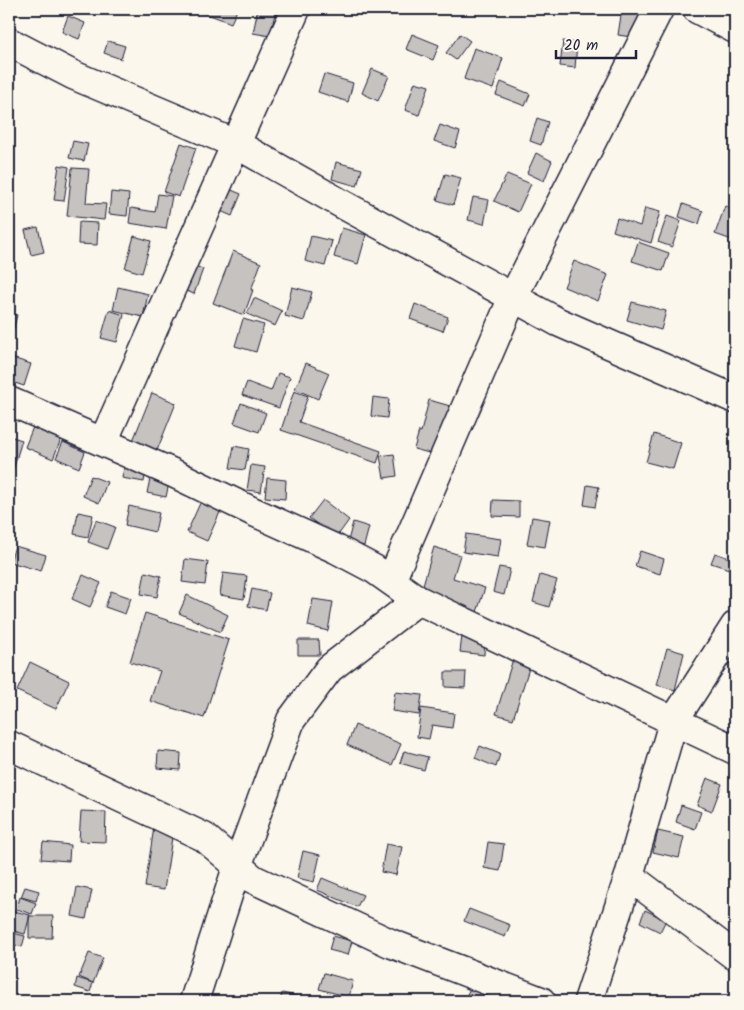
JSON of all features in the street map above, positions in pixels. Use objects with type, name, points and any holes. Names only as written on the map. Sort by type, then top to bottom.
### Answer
[{"type":"street","points":[[103,442],[296,9]]},
{"type":"street","points":[[391,581],[513,297],[659,9]]},
{"type":"street","points":[[696,9],[735,29]]},
{"type":"street","points":[[9,42],[73,75],[236,144],[558,322],[735,399]]},
{"type":"street","points":[[9,400],[336,548],[374,569],[418,600],[735,750]]},
{"type":"street","points":[[194,1001],[237,867],[291,720],[329,669],[418,600]]},
{"type":"street","points":[[588,1001],[629,876],[673,722],[735,626]]},
{"type":"street","points":[[9,745],[204,838],[253,879],[390,943],[541,1001]]},
{"type":"street","points":[[629,876],[735,956]]},
{"type":"building","points":[[194,9],[233,9],[237,10],[231,23]]},
{"type":"building","points":[[258,9],[276,9],[270,36],[253,33]]},
{"type":"building","points":[[622,9],[650,9],[645,39],[618,35]]},
{"type":"building","points":[[68,16],[85,23],[79,39],[62,32]]},
{"type":"building","points":[[412,34],[439,45],[433,60],[406,49]]},
{"type":"building","points":[[460,34],[470,41],[456,60],[446,53]]},
{"type":"building","points":[[108,41],[125,46],[121,59],[104,53]]},
{"type":"building","points":[[563,41],[577,43],[575,68],[560,66]]},
{"type":"building","points":[[474,48],[503,58],[493,89],[464,79]]},
{"type":"building","points":[[372,69],[389,76],[378,101],[362,93]]},
{"type":"building","points":[[324,74],[353,83],[348,102],[318,92]]},
{"type":"building","points":[[415,82],[429,86],[419,115],[405,110]]},
{"type":"building","points":[[501,82],[530,94],[525,106],[496,95]]},
{"type":"building","points":[[537,118],[548,122],[541,145],[530,141]]},
{"type":"building","points":[[440,125],[460,132],[455,148],[434,141]]},
{"type":"building","points":[[73,141],[88,144],[84,161],[69,158]]},
{"type":"building","points":[[181,143],[196,148],[179,197],[164,192]]},
{"type":"building","points":[[536,153],[552,161],[544,181],[527,173]]},
{"type":"building","points":[[336,162],[362,169],[357,186],[332,179]]},
{"type":"building","points":[[59,165],[69,167],[64,201],[54,200]]},
{"type":"building","points":[[72,168],[89,169],[86,203],[106,204],[104,220],[67,216]]},
{"type":"building","points":[[445,174],[461,178],[453,205],[437,200]]},
{"type":"building","points":[[507,174],[531,184],[518,212],[494,201]]},
{"type":"building","points":[[205,179],[241,194],[232,216],[197,201]]},
{"type":"building","points":[[735,190],[735,206],[729,203]]},
{"type":"building","points":[[111,192],[129,194],[127,216],[109,214]]},
{"type":"building","points":[[158,194],[172,196],[166,229],[129,223],[131,208],[155,212]]},
{"type":"building","points":[[473,197],[489,200],[484,224],[468,220]]},
{"type":"building","points":[[683,204],[703,211],[699,224],[679,217]]},
{"type":"building","points":[[725,206],[735,209],[735,230],[732,240],[715,234]]},
{"type":"building","points":[[645,208],[660,212],[651,243],[613,231],[617,218],[640,226]]},
{"type":"building","points":[[667,216],[681,221],[672,247],[658,242]]},
{"type":"building","points":[[79,222],[98,223],[97,245],[78,244]]},
{"type":"building","points":[[38,227],[44,252],[31,255],[25,230]]},
{"type":"building","points":[[342,228],[366,235],[358,264],[334,257]]},
{"type":"building","points":[[134,236],[151,241],[142,273],[125,268]]},
{"type":"building","points":[[311,236],[332,241],[325,266],[305,261]]},
{"type":"building","points":[[638,242],[669,253],[663,271],[632,261]]},
{"type":"building","points":[[233,251],[261,263],[244,315],[213,303]]},
{"type":"building","points":[[169,257],[203,269],[194,294],[161,281]]},
{"type":"building","points":[[574,261],[608,275],[598,301],[564,287]]},
{"type":"building","points":[[118,287],[148,294],[143,317],[113,310]]},
{"type":"building","points":[[292,287],[312,292],[304,321],[285,316]]},
{"type":"building","points":[[254,298],[282,311],[275,326],[247,314]]},
{"type":"building","points":[[632,302],[666,311],[661,330],[627,320]]},
{"type":"building","points":[[415,304],[448,317],[443,331],[410,319]]},
{"type":"building","points":[[109,310],[124,315],[117,342],[101,338]]},
{"type":"building","points":[[9,313],[17,315],[9,348]]},
{"type":"building","points":[[243,319],[264,325],[256,352],[235,346]]},
{"type":"building","points":[[9,357],[31,364],[24,386],[9,381]]},
{"type":"building","points":[[306,363],[329,373],[318,399],[295,389]]},
{"type":"building","points":[[278,373],[290,377],[279,408],[242,395],[247,382],[271,391]]},
{"type":"building","points":[[294,391],[308,396],[299,422],[381,451],[377,463],[281,430]]},
{"type":"building","points":[[152,393],[176,403],[156,453],[132,443]]},
{"type":"building","points":[[373,397],[389,399],[387,418],[371,416]]},
{"type":"building","points":[[429,400],[468,411],[455,460],[414,449],[419,431],[421,432]]},
{"type":"building","points":[[241,403],[266,413],[259,432],[234,423]]},
{"type":"building","points":[[33,427],[61,439],[53,459],[25,447]]},
{"type":"building","points":[[654,434],[681,443],[673,469],[646,462]]},
{"type":"building","points":[[9,436],[22,440],[13,470],[9,469]]},
{"type":"building","points":[[63,442],[85,452],[79,468],[56,458]]},
{"type":"building","points":[[234,446],[249,449],[245,470],[230,468]]},
{"type":"building","points":[[127,452],[148,456],[144,482],[122,478]]},
{"type":"building","points":[[394,454],[397,476],[384,478],[380,456]]},
{"type":"building","points":[[251,465],[265,467],[261,492],[247,490]]},
{"type":"building","points":[[151,474],[170,478],[166,497],[147,493]]},
{"type":"building","points":[[91,476],[107,482],[99,503],[83,496]]},
{"type":"building","points":[[267,478],[286,480],[285,499],[265,497]]},
{"type":"building","points":[[587,485],[599,487],[595,507],[584,505]]},
{"type":"building","points":[[323,500],[349,520],[336,538],[309,518]]},
{"type":"building","points":[[493,500],[519,501],[519,517],[492,516]]},
{"type":"building","points":[[201,501],[221,510],[207,541],[187,532]]},
{"type":"building","points":[[129,506],[159,513],[155,532],[125,525]]},
{"type":"building","points":[[78,512],[93,515],[88,537],[74,534]]},
{"type":"building","points":[[532,517],[550,520],[545,547],[527,544]]},
{"type":"building","points":[[96,520],[115,527],[107,549],[88,542]]},
{"type":"building","points":[[353,522],[369,527],[364,546],[348,541]]},
{"type":"building","points":[[466,534],[501,539],[498,557],[463,552]]},
{"type":"building","points":[[15,546],[46,555],[41,571],[10,562]]},
{"type":"building","points":[[434,547],[460,555],[453,578],[485,588],[477,612],[420,595]]},
{"type":"building","points":[[640,551],[664,559],[660,574],[635,566]]},
{"type":"building","points":[[715,553],[735,560],[735,571],[711,563]]},
{"type":"building","points":[[185,559],[208,562],[205,585],[182,582]]},
{"type":"building","points":[[499,567],[510,569],[504,595],[493,592]]},
{"type":"building","points":[[145,572],[161,576],[157,597],[141,594]]},
{"type":"building","points":[[223,573],[247,576],[244,599],[220,595]]},
{"type":"building","points":[[83,575],[101,583],[90,607],[72,599]]},
{"type":"building","points":[[540,575],[557,580],[549,607],[533,602]]},
{"type":"building","points":[[252,589],[270,593],[266,610],[248,606]]},
{"type":"building","points":[[111,591],[131,598],[125,614],[105,607]]},
{"type":"building","points":[[187,595],[228,615],[220,632],[179,613]]},
{"type":"building","points":[[313,599],[333,602],[328,631],[308,626]]},
{"type":"building","points":[[145,613],[229,640],[204,718],[150,701],[160,671],[130,662]]},
{"type":"building","points":[[462,636],[485,638],[484,655],[460,652]]},
{"type":"building","points":[[298,640],[319,640],[320,655],[298,655]]},
{"type":"building","points":[[667,648],[684,653],[675,690],[657,685]]},
{"type":"building","points":[[513,659],[530,665],[513,719],[496,714]]},
{"type":"building","points":[[30,662],[69,681],[56,709],[17,691]]},
{"type":"building","points":[[445,672],[466,672],[465,688],[445,687]]},
{"type":"building","points":[[395,692],[422,695],[419,715],[392,711]]},
{"type":"building","points":[[421,708],[454,713],[452,728],[432,725],[429,739],[417,737]]},
{"type":"building","points":[[355,725],[401,744],[392,765],[347,745]]},
{"type":"building","points":[[480,746],[500,754],[496,767],[475,758]]},
{"type":"building","points":[[158,751],[181,753],[180,770],[157,768]]},
{"type":"building","points":[[404,751],[428,757],[424,770],[400,763]]},
{"type":"building","points":[[707,778],[722,784],[712,811],[697,805]]},
{"type":"building","points":[[681,805],[701,812],[695,829],[676,822]]},
{"type":"building","points":[[81,811],[106,812],[105,842],[79,841]]},
{"type":"building","points":[[154,827],[173,831],[164,890],[145,887]]},
{"type":"building","points":[[658,831],[684,837],[679,858],[653,852]]},
{"type":"building","points":[[43,842],[70,845],[69,861],[41,859]]},
{"type":"building","points":[[488,842],[504,844],[500,871],[484,868]]},
{"type":"building","points":[[386,844],[402,847],[396,875],[381,872]]},
{"type":"building","points":[[303,851],[320,855],[314,882],[297,878]]},
{"type":"building","points":[[322,878],[363,895],[357,907],[317,890]]},
{"type":"building","points":[[25,887],[39,891],[36,901],[21,897]]},
{"type":"building","points":[[77,887],[92,890],[86,919],[72,916]]},
{"type":"building","points":[[20,897],[36,903],[32,914],[17,909]]},
{"type":"building","points":[[469,909],[510,925],[505,937],[464,921]]},
{"type":"building","points":[[645,910],[666,920],[660,932],[640,922]]},
{"type":"building","points":[[14,911],[30,915],[25,934],[9,930]]},
{"type":"building","points":[[29,916],[53,916],[52,938],[29,938]]},
{"type":"building","points":[[9,932],[25,936],[22,947],[9,943]]},
{"type":"building","points":[[333,936],[352,941],[348,955],[329,950]]},
{"type":"building","points":[[89,953],[103,958],[93,983],[79,977]]},
{"type":"building","points":[[324,973],[353,981],[349,997],[319,989]]},
{"type":"building","points":[[77,978],[93,983],[90,992],[75,987]]},
{"type":"building","points":[[471,986],[487,993],[483,1001],[464,1001]]},
{"type":"building","points":[[282,993],[302,997],[301,1001],[280,1001]]},
{"type":"building","points":[[137,995],[154,1000],[154,1001],[134,1001]]}]
